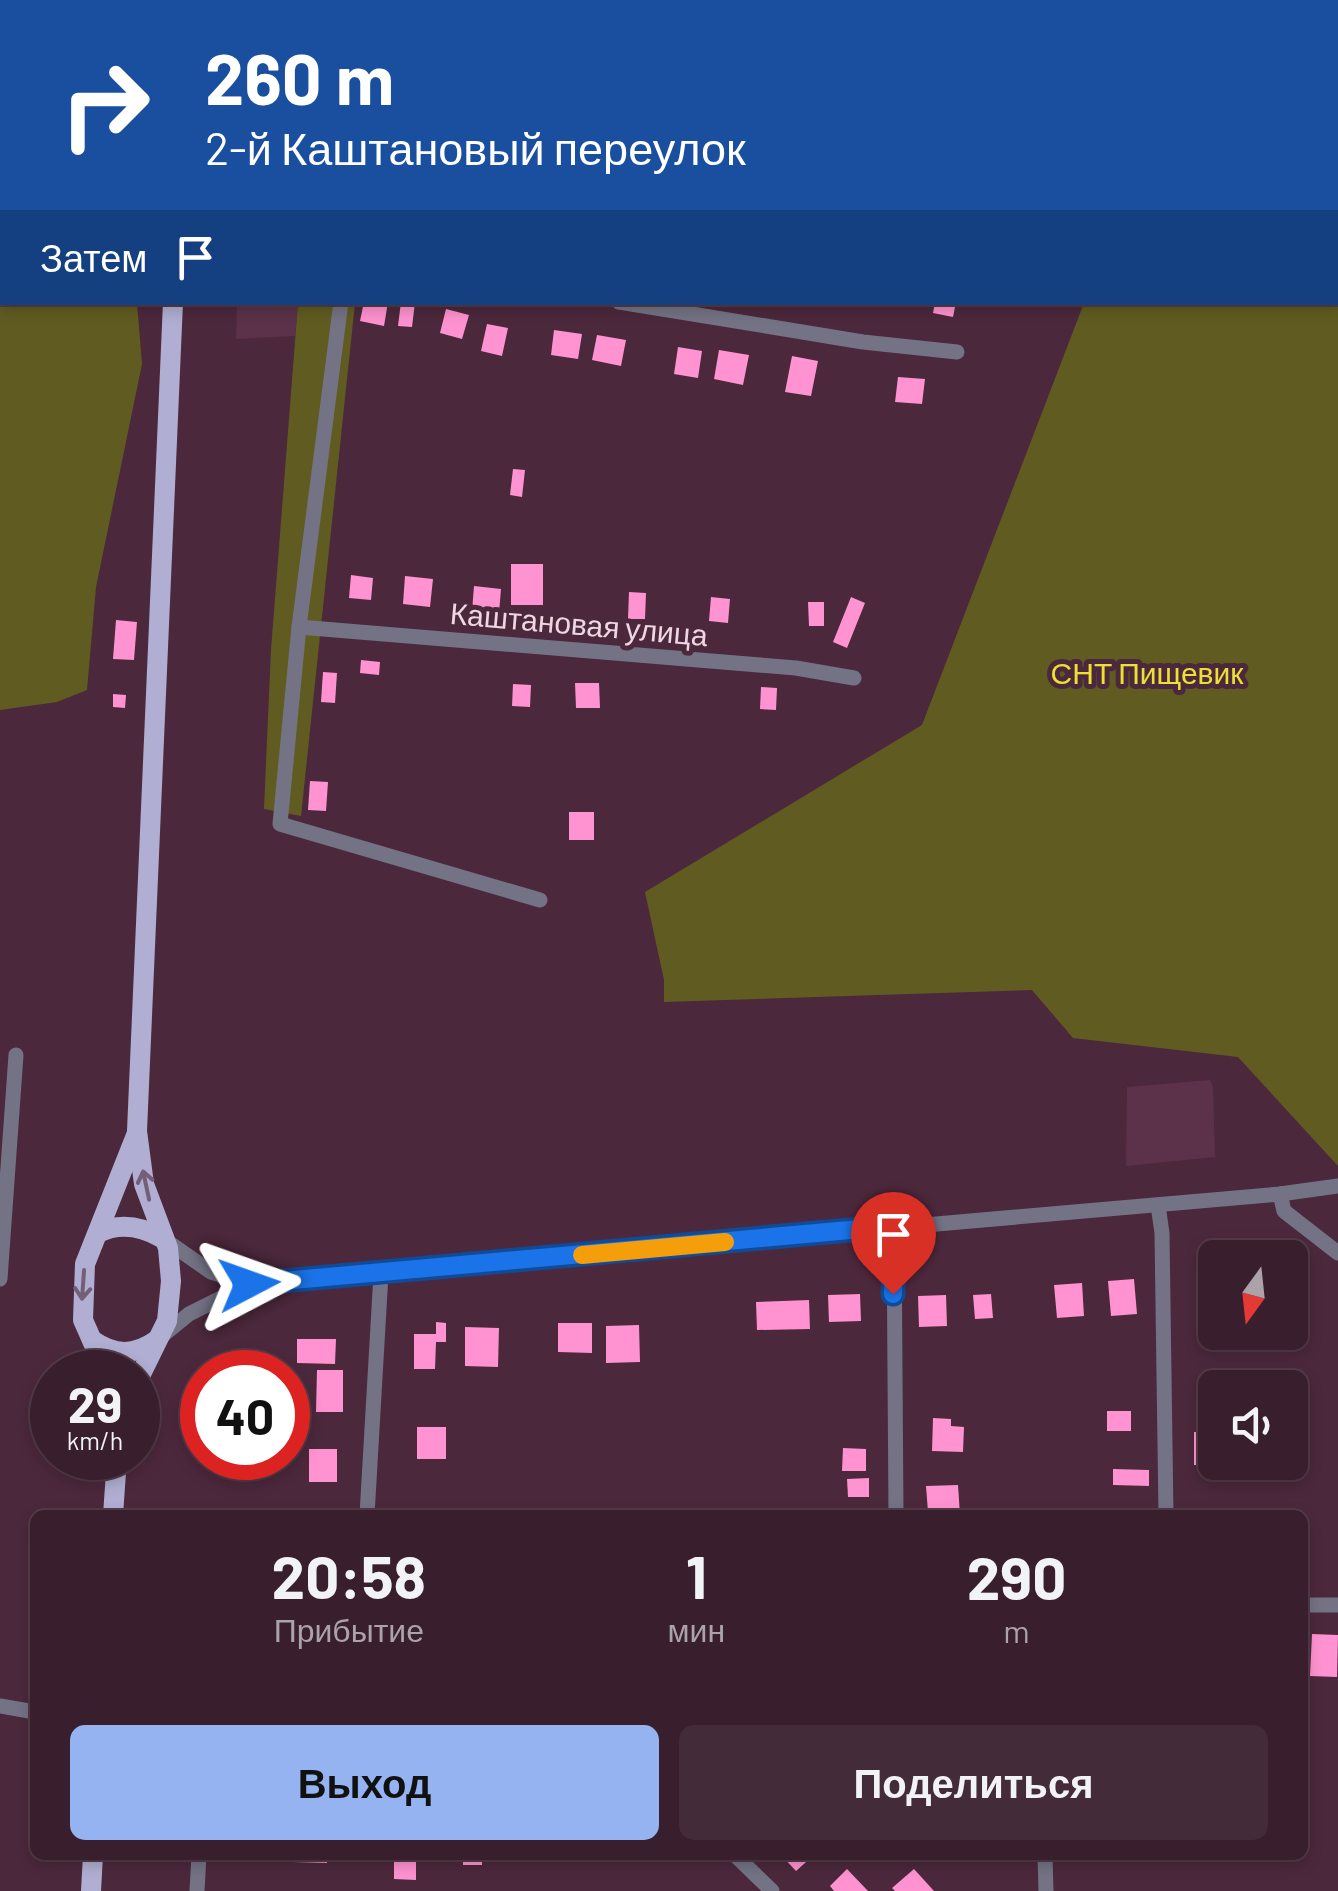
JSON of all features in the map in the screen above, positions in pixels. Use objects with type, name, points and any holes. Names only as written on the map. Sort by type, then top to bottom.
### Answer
[{"type":"main road","points":[[154,1350],[169,1310],[171,1270],[168,1248],[144,1184],[137,1131],[173,305]]},
{"type":"main road","points":[[97,1350],[83,1320],[86,1255],[137,1131]]},
{"type":"main road","points":[[98,1233],[122,1226],[162,1238]]},
{"type":"main road","points":[[92,1339],[113,1352],[130,1353],[162,1336]]},
{"type":"main road","points":[[113,1510],[115,1480]]},
{"type":"main road","points":[[91,1891],[93,1860]]},
{"type":"street","points":[[341,305],[299,627],[280,824],[540,900]]},
{"type":"street","points":[[636,305],[864,342],[957,352]]},
{"type":"street","name":"Каштановая улица","points":[[299,627],[796,668],[854,678]]},
{"type":"street","points":[[0,1279],[16,1054]]},
{"type":"street","points":[[162,1238],[211,1272],[249,1284],[1338,1186]]},
{"type":"street","points":[[1280,1194],[1284,1210],[1338,1253]]},
{"type":"street","points":[[1158,1204],[1162,1233],[1166,1510]]},
{"type":"street","points":[[894,1226],[896,1510]]},
{"type":"street","points":[[367,1510],[381,1274]]},
{"type":"street","points":[[162,1336],[189,1314],[249,1284]]},
{"type":"street","points":[[1308,1605],[1338,1605]]},
{"type":"street","points":[[0,1706],[30,1711]]},
{"type":"street","points":[[197,1891],[199,1860]]},
{"type":"street","points":[[740,1860],[772,1891]]},
{"type":"street","points":[[1045,1860],[1046,1891]]},
{"type":"shaded area","points":[[237,305],[298,305],[295,336],[236,339]]},
{"type":"shaded area","points":[[1210,1080],[1215,1157],[1126,1166],[1127,1087]]},
{"type":"green space","points":[[0,305],[137,305],[142,364],[96,587],[87,690],[57,702],[0,710]]},
{"type":"green space","points":[[298,305],[355,305],[301,816],[264,809],[271,650]]},
{"type":"green space","name":"СНТ Пищевик","points":[[1083,305],[1338,305],[1338,1166],[1238,1057],[1073,1038],[1032,990],[664,1002],[664,980],[645,892],[922,725]]},
{"type":"building","points":[[363,305],[388,305],[384,326],[360,321]]},
{"type":"building","points":[[401,305],[415,305],[412,327],[398,326]]},
{"type":"building","points":[[934,305],[955,305],[953,317],[933,313]]},
{"type":"building","points":[[446,309],[469,315],[462,339],[440,333]]},
{"type":"building","points":[[487,324],[508,328],[502,356],[481,351]]},
{"type":"building","points":[[554,330],[582,334],[578,359],[551,355]]},
{"type":"building","points":[[597,335],[626,340],[621,366],[592,360]]},
{"type":"building","points":[[678,347],[702,351],[698,378],[674,374]]},
{"type":"building","points":[[719,350],[749,355],[743,385],[714,379]]},
{"type":"building","points":[[792,356],[818,361],[811,396],[785,392]]},
{"type":"building","points":[[898,377],[925,379],[922,404],[895,402]]},
{"type":"building","points":[[513,469],[525,470],[522,497],[510,495]]},
{"type":"building","points":[[511,564],[543,564],[543,605],[511,605]]},
{"type":"building","points":[[351,575],[373,578],[371,600],[349,598]]},
{"type":"building","points":[[405,576],[433,579],[430,607],[403,604]]},
{"type":"building","points":[[474,586],[501,589],[499,613],[472,611]]},
{"type":"building","points":[[629,592],[646,593],[645,619],[628,619]]},
{"type":"building","points":[[711,597],[730,599],[728,623],[709,621]]},
{"type":"building","points":[[851,597],[865,603],[847,648],[833,642]]},
{"type":"building","points":[[808,602],[824,602],[824,626],[809,626]]},
{"type":"building","points":[[116,620],[137,622],[134,660],[113,659]]},
{"type":"building","points":[[361,660],[380,662],[379,675],[360,673]]},
{"type":"building","points":[[323,672],[337,673],[335,703],[321,702]]},
{"type":"building","points":[[575,683],[599,683],[600,708],[576,708]]},
{"type":"building","points":[[513,684],[531,685],[530,707],[512,706]]},
{"type":"building","points":[[761,687],[777,688],[776,710],[760,709]]},
{"type":"building","points":[[113,694],[126,695],[125,708],[113,707]]},
{"type":"building","points":[[310,781],[328,782],[326,811],[308,810]]},
{"type":"building","points":[[569,812],[594,812],[594,840],[569,840]]},
{"type":"building","points":[[1134,1279],[1137,1314],[1111,1316],[1108,1281]]},
{"type":"building","points":[[1082,1283],[1084,1316],[1057,1318],[1054,1285]]},
{"type":"building","points":[[860,1294],[861,1321],[829,1322],[828,1295]]},
{"type":"building","points":[[991,1294],[993,1318],[975,1319],[973,1295]]},
{"type":"building","points":[[946,1295],[947,1326],[919,1327],[918,1296]]},
{"type":"building","points":[[809,1300],[810,1329],[757,1330],[756,1302]]},
{"type":"building","points":[[436,1322],[446,1323],[446,1342],[436,1342],[435,1369],[414,1369],[414,1334],[436,1334]]},
{"type":"building","points":[[558,1323],[592,1323],[592,1353],[558,1352]]},
{"type":"building","points":[[639,1325],[640,1362],[606,1363],[606,1326]]},
{"type":"building","points":[[465,1327],[499,1328],[498,1367],[465,1366]]},
{"type":"building","points":[[297,1339],[336,1339],[335,1364],[310,1363],[310,1350],[297,1350]]},
{"type":"building","points":[[317,1370],[343,1370],[343,1412],[316,1412]]},
{"type":"building","points":[[1107,1411],[1131,1411],[1131,1431],[1107,1431]]},
{"type":"building","points":[[933,1418],[951,1419],[951,1426],[964,1427],[963,1452],[932,1451]]},
{"type":"building","points":[[417,1427],[446,1427],[446,1459],[417,1459]]},
{"type":"building","points":[[1194,1432],[1198,1432],[1198,1465],[1194,1465]]},
{"type":"building","points":[[843,1448],[866,1449],[866,1471],[842,1471]]},
{"type":"building","points":[[310,1449],[337,1449],[337,1482],[309,1482]]},
{"type":"building","points":[[1113,1469],[1149,1470],[1149,1486],[1113,1485]]},
{"type":"building","points":[[869,1478],[869,1497],[848,1497],[847,1479]]},
{"type":"building","points":[[958,1485],[960,1510],[928,1510],[926,1486]]},
{"type":"building","points":[[1312,1634],[1338,1635],[1337,1677],[1310,1676]]},
{"type":"building","points":[[293,1860],[327,1860],[327,1863]]},
{"type":"building","points":[[394,1860],[416,1860],[416,1880],[394,1879]]},
{"type":"building","points":[[463,1860],[482,1860],[482,1865],[463,1865]]},
{"type":"building","points":[[786,1860],[808,1860],[796,1871]]},
{"type":"building","points":[[847,1869],[868,1891],[834,1891],[830,1886]]},
{"type":"building","points":[[914,1869],[934,1891],[892,1888]]},
{"type":"slow traffic","points":[[582,1255],[725,1242]]},
{"type":"route","points":[[249,1284],[894,1226],[893,1294]]}]
